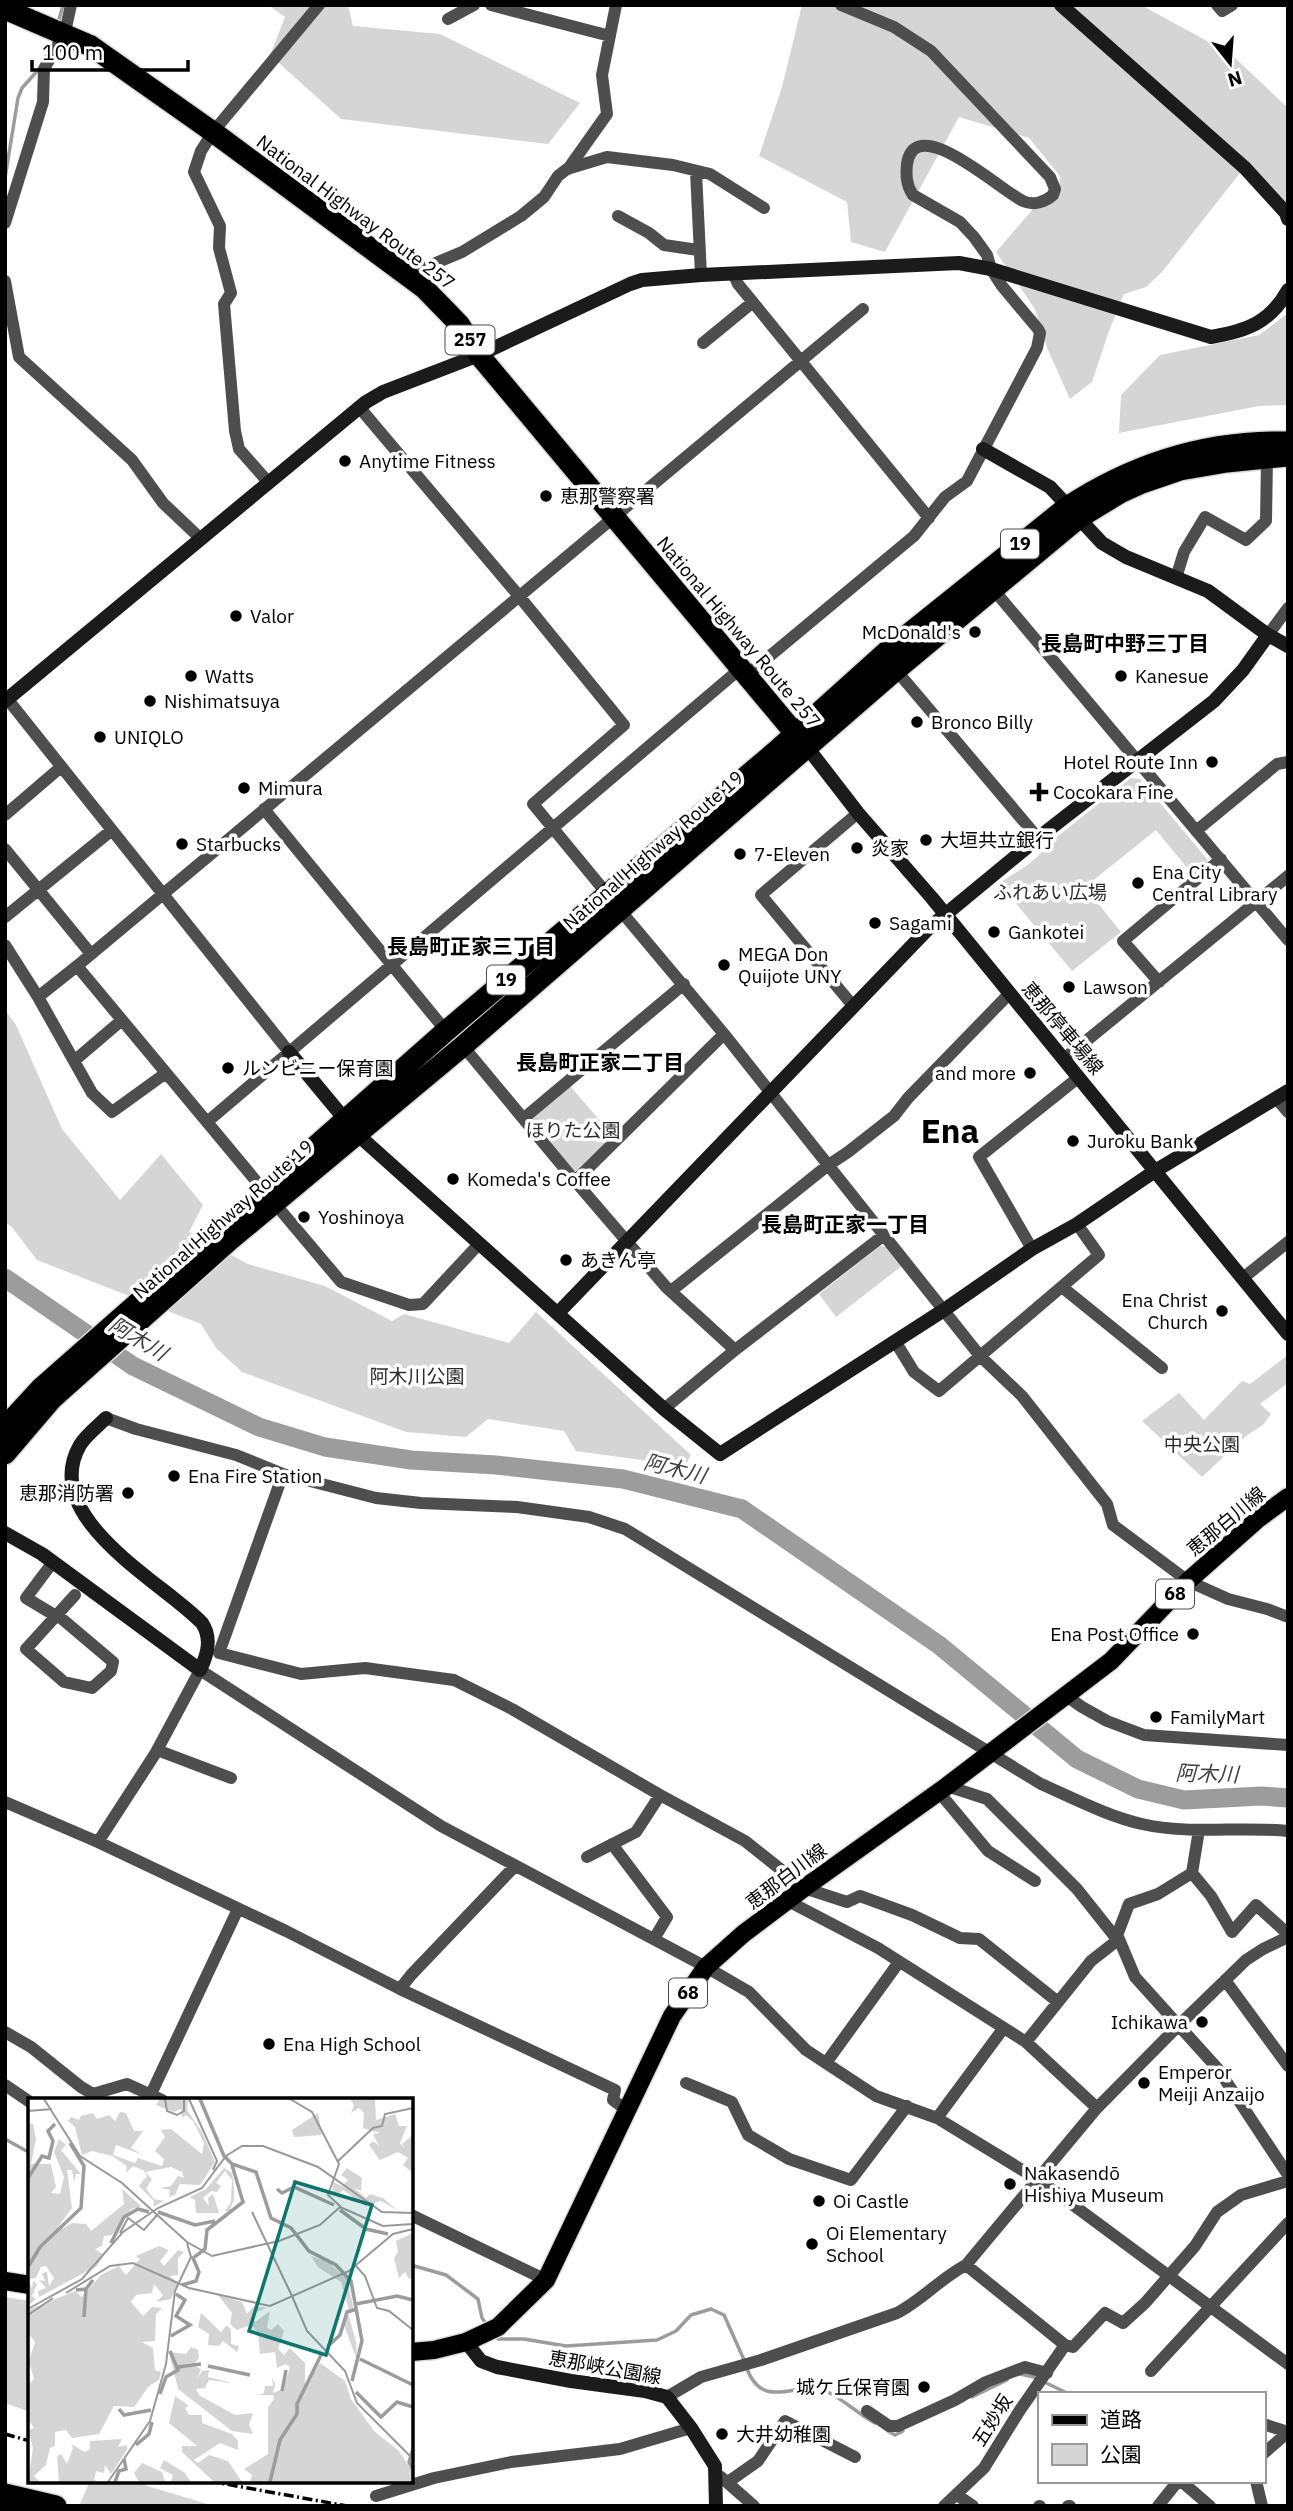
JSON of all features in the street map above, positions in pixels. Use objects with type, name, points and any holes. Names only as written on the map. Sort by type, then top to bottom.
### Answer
[{"type":"highway","name":"National Highway Route 257","points":[[5,9],[65,32],[91,46],[410,277],[451,314],[479,355],[612,517],[801,740]]},
{"type":"highway","name":"National Highway Route 19","points":[[5,1427],[351,1127],[463,1046],[614,902],[801,740],[896,670],[993,589],[1096,488],[1155,461],[1225,447],[1288,442]]},
{"type":"highway","name":"National Highway Route 19","points":[[801,740],[886,652],[1073,512],[1180,470],[1277,457]]},
{"type":"highway","name":"National Highway Route 19","points":[[351,1127],[446,1031],[614,902]]},
{"type":"highway","name":"National Highway Route 19","points":[[5,1454],[46,1394]]},
{"type":"highway","points":[[5,2494],[56,2506]]},
{"type":"main road","name":"恵那白川線","points":[[413,2353],[466,2342],[491,2331],[546,2280],[672,2016],[706,1967],[743,1934],[1111,1661],[1188,1581],[1258,1518],[1288,1497]]},
{"type":"main road","points":[[5,2281],[28,2285]]},
{"type":"street","points":[[5,223],[43,102],[44,69],[65,32],[71,5]]},
{"type":"street","points":[[269,482],[239,449],[234,431],[224,304],[231,293],[219,248],[220,226],[194,172],[201,151],[213,132],[318,5]]},
{"type":"street","points":[[448,19],[474,5]]},
{"type":"street","points":[[491,5],[610,36]]},
{"type":"street","points":[[568,169],[607,114],[602,75],[616,5]]},
{"type":"street","points":[[207,1122],[744,671],[914,536],[945,497],[967,481],[1033,359],[1040,333],[1010,297],[982,249],[960,222],[918,200],[910,192],[906,175],[911,152],[927,145],[944,149],[1007,192],[1031,204],[1044,201],[1053,195],[1055,189],[1050,177],[931,51],[894,27],[841,5]]},
{"type":"street","points":[[1061,5],[1245,168],[1286,213],[1288,219]]},
{"type":"street","points":[[1217,5],[1222,11],[1232,5]]},
{"type":"street","points":[[410,277],[419,270],[462,252],[521,216],[544,197],[558,176],[568,169],[607,157],[673,165],[710,174],[764,208]]},
{"type":"street","points":[[696,172],[701,275]]},
{"type":"street","points":[[618,216],[649,233],[664,245],[698,250]]},
{"type":"street","points":[[1288,290],[1279,307],[1260,322],[1238,333],[1211,337],[991,268],[959,263],[701,275],[630,284],[479,355],[383,392],[359,407],[6,698],[351,1127],[664,1409],[720,1454],[944,1310],[1032,1249],[1077,1224],[1155,1171],[1282,1094],[1288,1112]]},
{"type":"street","points":[[733,273],[800,361],[929,517]]},
{"type":"street","points":[[5,281],[19,357],[132,460],[163,503],[201,539]]},
{"type":"street","points":[[703,343],[753,302]]},
{"type":"street","points":[[38,997],[863,309]]},
{"type":"street","points":[[359,407],[624,725],[533,804],[684,984],[980,1356],[1022,1396],[1107,1504],[1114,1525],[1188,1581],[1228,1599],[1288,1617]]},
{"type":"street","points":[[983,449],[1040,479],[1102,542],[1126,558],[1208,591],[1268,635],[1288,646]]},
{"type":"street","points":[[1176,578],[1184,552],[1205,517],[1246,540],[1266,520],[1277,457]]},
{"type":"street","points":[[993,589],[1288,940]]},
{"type":"street","points":[[558,1313],[945,914],[1214,701],[1243,670],[1288,608]]},
{"type":"street","points":[[896,670],[1038,838]]},
{"type":"street","name":"恵那停車場線","points":[[801,740],[858,813],[945,914],[1288,1334]]},
{"type":"street","points":[[1196,831],[1277,764],[1288,762]]},
{"type":"street","points":[[5,815],[61,767]]},
{"type":"street","points":[[264,809],[446,1031]]},
{"type":"street","points":[[853,1007],[761,895],[858,813]]},
{"type":"street","points":[[5,917],[112,830]]},
{"type":"street","points":[[5,849],[91,954]]},
{"type":"street","points":[[1159,982],[1123,941],[1221,859]]},
{"type":"street","points":[[1064,1059],[1288,876]]},
{"type":"street","points":[[5,945],[92,1093],[112,1112],[166,1073]]},
{"type":"street","points":[[77,966],[256,1181]]},
{"type":"street","points":[[524,1118],[684,984]]},
{"type":"street","points":[[671,1291],[894,1116],[908,1098],[1010,993]]},
{"type":"street","points":[[74,1061],[122,1020]]},
{"type":"street","points":[[575,1181],[724,1034]]},
{"type":"street","points":[[463,1046],[627,1243],[671,1291],[735,1350]]},
{"type":"street","points":[[1032,1249],[979,1157],[1079,1077]]},
{"type":"street","points":[[282,1212],[341,1282],[409,1305],[423,1304],[479,1244]]},
{"type":"street","points":[[895,1341],[914,1372],[939,1391],[1099,1255],[1077,1224]]},
{"type":"street","points":[[664,1409],[735,1350],[884,1235]]},
{"type":"street","points":[[1243,1278],[1288,1242]]},
{"type":"street","points":[[1062,1287],[1162,1368]]},
{"type":"street","points":[[98,1842],[158,1750],[206,1658],[208,1645],[207,1632],[202,1623],[108,1545],[87,1517],[77,1496],[72,1476],[76,1455],[81,1444],[106,1418],[136,1429],[236,1454],[283,1474],[376,1498],[421,1503],[517,1507],[589,1517],[625,1529],[1041,1784],[1141,1824],[1199,1830],[1288,1831]]},
{"type":"street","points":[[283,1474],[219,1653],[301,1674],[365,1668],[454,1680],[512,1709],[745,1841],[804,1888],[847,1902],[860,1896],[912,1914],[952,1936],[979,1938],[1058,2002]]},
{"type":"street","points":[[5,1533],[53,1562],[200,1670],[441,1826],[749,1992],[806,2050],[876,2096],[937,2118],[1036,2179],[1288,2365]]},
{"type":"street","points":[[53,1562],[26,1598],[56,1616],[113,1662],[111,1671],[92,1688],[64,1682],[26,1649],[56,1616],[75,1595]]},
{"type":"street","points":[[1065,1695],[1107,1721],[1144,1735],[1288,1745]]},
{"type":"street","points":[[158,1750],[232,1778]]},
{"type":"street","points":[[942,1788],[988,1851],[1035,1881]]},
{"type":"street","points":[[942,1788],[987,1798],[1077,1889],[1118,1939],[1135,1977],[1218,2069],[1284,2156],[1288,2175]]},
{"type":"street","points":[[587,1857],[636,1832],[660,1795]]},
{"type":"street","points":[[5,1802],[98,1842],[615,2090],[613,2101],[621,2106]]},
{"type":"street","points":[[667,2397],[701,2377],[761,2360],[897,2313],[916,2303],[966,2265],[1097,2108],[1178,2025],[1225,1980],[1263,1949],[1288,1936],[1256,1905],[1232,1932],[1192,1873],[1199,1830]]},
{"type":"street","points":[[612,1844],[667,1917],[654,1939]]},
{"type":"street","points":[[400,1989],[515,1866]]},
{"type":"street","points":[[1026,2042],[1091,1961],[1118,1939],[1129,1904],[1158,1894],[1192,1873]]},
{"type":"street","points":[[788,1901],[878,1948],[1026,2042],[1097,2108]]},
{"type":"street","points":[[5,2032],[31,2047],[93,2094],[127,2084],[156,2097],[238,1909]]},
{"type":"street","points":[[826,2063],[899,1962]]},
{"type":"street","points":[[1225,1980],[1288,2066]]},
{"type":"street","points":[[937,2118],[1003,2029]]},
{"type":"street","points":[[686,2083],[732,2102],[748,2135],[789,2159],[851,2180],[907,2106]]},
{"type":"street","points":[[5,2085],[28,2101]]},
{"type":"street","points":[[1167,2276],[1195,2246],[1217,2212],[1241,2195],[1288,2181]]},
{"type":"street","points":[[413,2216],[546,2280]]},
{"type":"street","points":[[1151,2371],[1288,2223]]},
{"type":"street","points":[[966,2265],[1065,2346]]},
{"type":"street","name":"五妙坂","points":[[944,2506],[984,2468],[1036,2394],[1046,2373],[1065,2346],[1073,2347],[1105,2313],[1123,2323],[1145,2303],[1167,2276]]},
{"type":"street","name":"恵那峡公園線","points":[[466,2342],[481,2361],[497,2367],[667,2397],[715,2466],[716,2506]]},
{"type":"street","points":[[867,2412],[889,2426],[898,2426],[955,2400],[986,2382],[1025,2367],[1046,2373]]},
{"type":"street","points":[[729,2482],[758,2461],[785,2421],[855,2457]]},
{"type":"street","points":[[1265,2425],[1287,2433],[1265,2453]]},
{"type":"street","points":[[376,2496],[434,2478],[511,2462],[620,2449],[691,2428]]},
{"type":"street","points":[[715,2474],[729,2482],[754,2506]]},
{"type":"street","points":[[1158,2506],[1177,2483]]},
{"type":"street","points":[[1181,2483],[1210,2506]]},
{"type":"street","points":[[1256,2483],[1262,2506]]},
{"type":"street","points":[[957,2495],[973,2506]]},
{"type":"green space","points":[[268,5],[348,5],[353,26],[440,34],[580,103],[548,144],[341,119],[270,55],[285,17]]},
{"type":"green space","points":[[802,5],[1141,5],[1231,54],[1288,108],[1288,210],[1244,168],[1162,272],[1146,287],[1124,294],[1092,382],[1070,399],[1047,348],[1035,309],[996,252],[1032,210],[1050,204],[1059,195],[1060,176],[1029,138],[959,117],[885,252],[851,242],[847,202],[759,156],[782,87]]},
{"type":"green space","points":[[1288,313],[1288,405],[1259,406],[1119,433],[1121,395],[1160,355],[1259,335]]},
{"type":"green space","name":"ふれあい広場","points":[[1131,778],[1140,779],[1207,859],[1207,865],[1193,875],[1156,830],[1085,887],[1121,932],[1072,971],[999,883],[1032,862],[1048,844]]},
{"type":"green space","name":"阿木川公園","points":[[5,1010],[16,1025],[62,1129],[120,1200],[161,1154],[203,1205],[189,1232],[248,1264],[325,1286],[392,1321],[404,1314],[509,1343],[536,1312],[691,1455],[685,1466],[576,1451],[564,1431],[488,1419],[466,1437],[406,1432],[242,1372],[216,1348],[201,1324],[37,1260],[11,1226],[5,1223]]},
{"type":"green space","name":"ほりた公園","points":[[570,1086],[614,1137],[578,1172],[573,1171],[532,1123],[532,1118]]},
{"type":"green space","points":[[880,1246],[887,1247],[903,1265],[836,1317],[819,1294]]},
{"type":"green space","name":"中央公園","points":[[1288,1355],[1288,1383],[1260,1404],[1271,1414],[1263,1425],[1246,1436],[1202,1477],[1142,1421],[1179,1393],[1204,1420],[1242,1381],[1250,1384]]},
{"type":"green space","points":[[5,2297],[28,2301],[28,2411],[5,2403]]},
{"type":"green space","points":[[89,2483],[138,2483],[214,2506],[79,2506]]},
{"type":"waterway","points":[[58,23],[63,5]]},
{"type":"waterway","points":[[5,178],[18,98],[22,88],[39,69]]},
{"type":"waterway","name":"阿木川","points":[[5,1278],[133,1366],[259,1427],[325,1447],[411,1460],[496,1465],[623,1479],[742,1509],[939,1645],[1077,1759],[1138,1789],[1184,1800],[1262,1796],[1288,1798]]},
{"type":"waterway","points":[[5,2139],[28,2152]]},
{"type":"waterway","points":[[413,2266],[446,2275],[478,2299],[482,2318],[489,2327]]},
{"type":"waterway","points":[[496,2336],[498,2339],[524,2339],[566,2346],[657,2340],[676,2331],[691,2315],[711,2309],[724,2315],[745,2362]]},
{"type":"waterway","points":[[747,2369],[754,2382],[763,2389],[773,2392],[804,2388],[824,2390],[875,2423]]},
{"type":"waterway","points":[[1020,2374],[1034,2377],[1065,2392]]},
{"type":"waterway","points":[[972,2397],[1007,2380]]},
{"type":"waterway","points":[[888,2431],[895,2435],[903,2431]]},
{"type":"railway","points":[[5,2434],[28,2440]]},
{"type":"railway","points":[[220,2483],[347,2506]]},
{"type":"place","name":"Anytime Fitness","points":[[345,461]]},
{"type":"place","name":"恵那警察署","points":[[546,496]]},
{"type":"place","name":"Valor","points":[[236,616]]},
{"type":"place","name":"McDonald's","points":[[975,632]]},
{"type":"place","name":"Watts","points":[[191,676]]},
{"type":"place","name":"Kanesue","points":[[1121,676]]},
{"type":"place","name":"Nishimatsuya","points":[[150,701]]},
{"type":"place","name":"Bronco Billy","points":[[917,722]]},
{"type":"place","name":"UNIQLO","points":[[100,737]]},
{"type":"place","name":"Hotel Route Inn","points":[[1212,762]]},
{"type":"place","name":"Mimura","points":[[244,788]]},
{"type":"place","name":"Cocokara Fine","points":[[1039,792]]},
{"type":"place","name":"大垣共立銀行","points":[[926,840]]},
{"type":"place","name":"Starbucks","points":[[182,844]]},
{"type":"place","name":"炎家","points":[[857,848]]},
{"type":"place","name":"7-Eleven","points":[[740,854]]},
{"type":"place","name":"Ena City Central Library","points":[[1138,883]]},
{"type":"place","name":"Sagami","points":[[875,923]]},
{"type":"place","name":"Gankotei","points":[[994,932]]},
{"type":"place","name":"MEGA Don Quijote UNY","points":[[724,965]]},
{"type":"place","name":"Lawson","points":[[1069,987]]},
{"type":"place","name":"ルンビニー保育園","points":[[228,1068]]},
{"type":"place","name":"and more","points":[[1030,1073]]},
{"type":"place","name":"Juroku Bank","points":[[1073,1141]]},
{"type":"place","name":"Komeda's Coffee","points":[[453,1179]]},
{"type":"place","name":"Yoshinoya","points":[[304,1217]]},
{"type":"place","name":"あきん亭","points":[[566,1260]]},
{"type":"place","name":"Ena Christ Church","points":[[1222,1311]]},
{"type":"place","name":"Ena Fire Station","points":[[174,1476]]},
{"type":"place","name":"恵那消防署","points":[[128,1493]]},
{"type":"place","name":"Ena Post Office","points":[[1193,1634]]},
{"type":"place","name":"FamilyMart","points":[[1156,1717]]},
{"type":"place","name":"Ichikawa","points":[[1202,2022]]},
{"type":"place","name":"Ena High School","points":[[269,2044]]},
{"type":"place","name":"Emperor Meiji Anzaijo","points":[[1144,2083]]},
{"type":"place","name":"Nakasendō Hishiya Museum","points":[[1010,2184]]},
{"type":"place","name":"Oi Castle","points":[[819,2201]]},
{"type":"place","name":"Oi Elementary School","points":[[812,2244]]},
{"type":"place","name":"城ケ丘保育園","points":[[924,2387]]},
{"type":"place","name":"大井幼稚園","points":[[722,2434]]},
{"type":"district","name":"長島町中野三丁目","points":[[1125,644]]},
{"type":"district","name":"長島町正家三丁目","points":[[471,947]]},
{"type":"district","name":"長島町正家二丁目","points":[[600,1063]]},
{"type":"district","name":"Ena","points":[[950,1131]]},
{"type":"district","name":"長島町正家一丁目","points":[[845,1225]]}]
